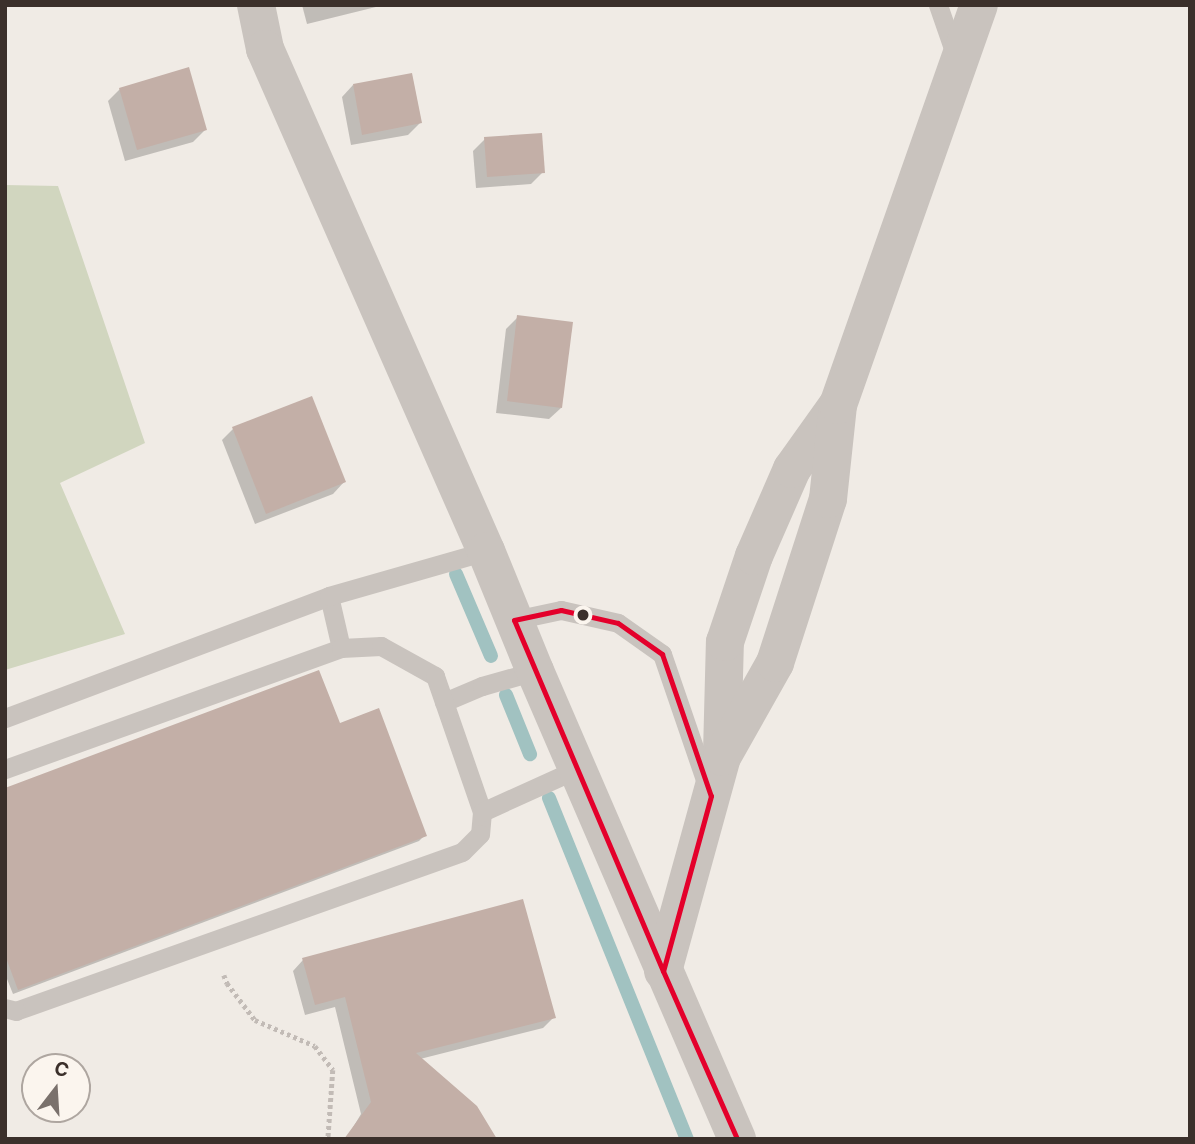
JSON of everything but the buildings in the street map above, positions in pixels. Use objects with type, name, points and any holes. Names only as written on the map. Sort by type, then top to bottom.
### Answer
[{"type":"street","points":[[256,5],[265,49],[486,551],[663,971],[737,1139]]},
{"type":"street","points":[[663,971],[722,757],[775,663],[828,499],[838,405],[979,5]]},
{"type":"street","points":[[722,757],[725,642],[754,556],[792,468],[838,405]]},
{"type":"lane","points":[[938,5],[959,64]]},
{"type":"lane","points":[[5,718],[329,596],[486,551]]},
{"type":"lane","points":[[329,596],[341,648]]},
{"type":"lane","points":[[514,621],[561,610],[618,623],[662,654],[710,796]]},
{"type":"lane","points":[[5,769],[341,648],[381,646],[435,676],[482,812],[480,834],[462,852],[16,1012],[5,1008]]},
{"type":"lane","points":[[444,702],[482,686],[535,671]]},
{"type":"lane","points":[[482,812],[577,769]]},
{"type":"path","points":[[215,940],[227,983],[256,1020],[315,1046],[333,1070],[328,1139]]},
{"type":"green space","points":[[5,185],[58,186],[145,443],[60,483],[125,634],[5,670]]},
{"type":"waterway","points":[[456,574],[491,656]]},
{"type":"waterway","points":[[506,695],[530,754]]},
{"type":"waterway","points":[[549,798],[687,1139]]},
{"type":"transit line","points":[[561,610],[618,623],[662,654],[711,796],[663,971],[514,620],[561,610]]},
{"type":"transit line","points":[[663,971],[737,1139]]}]
